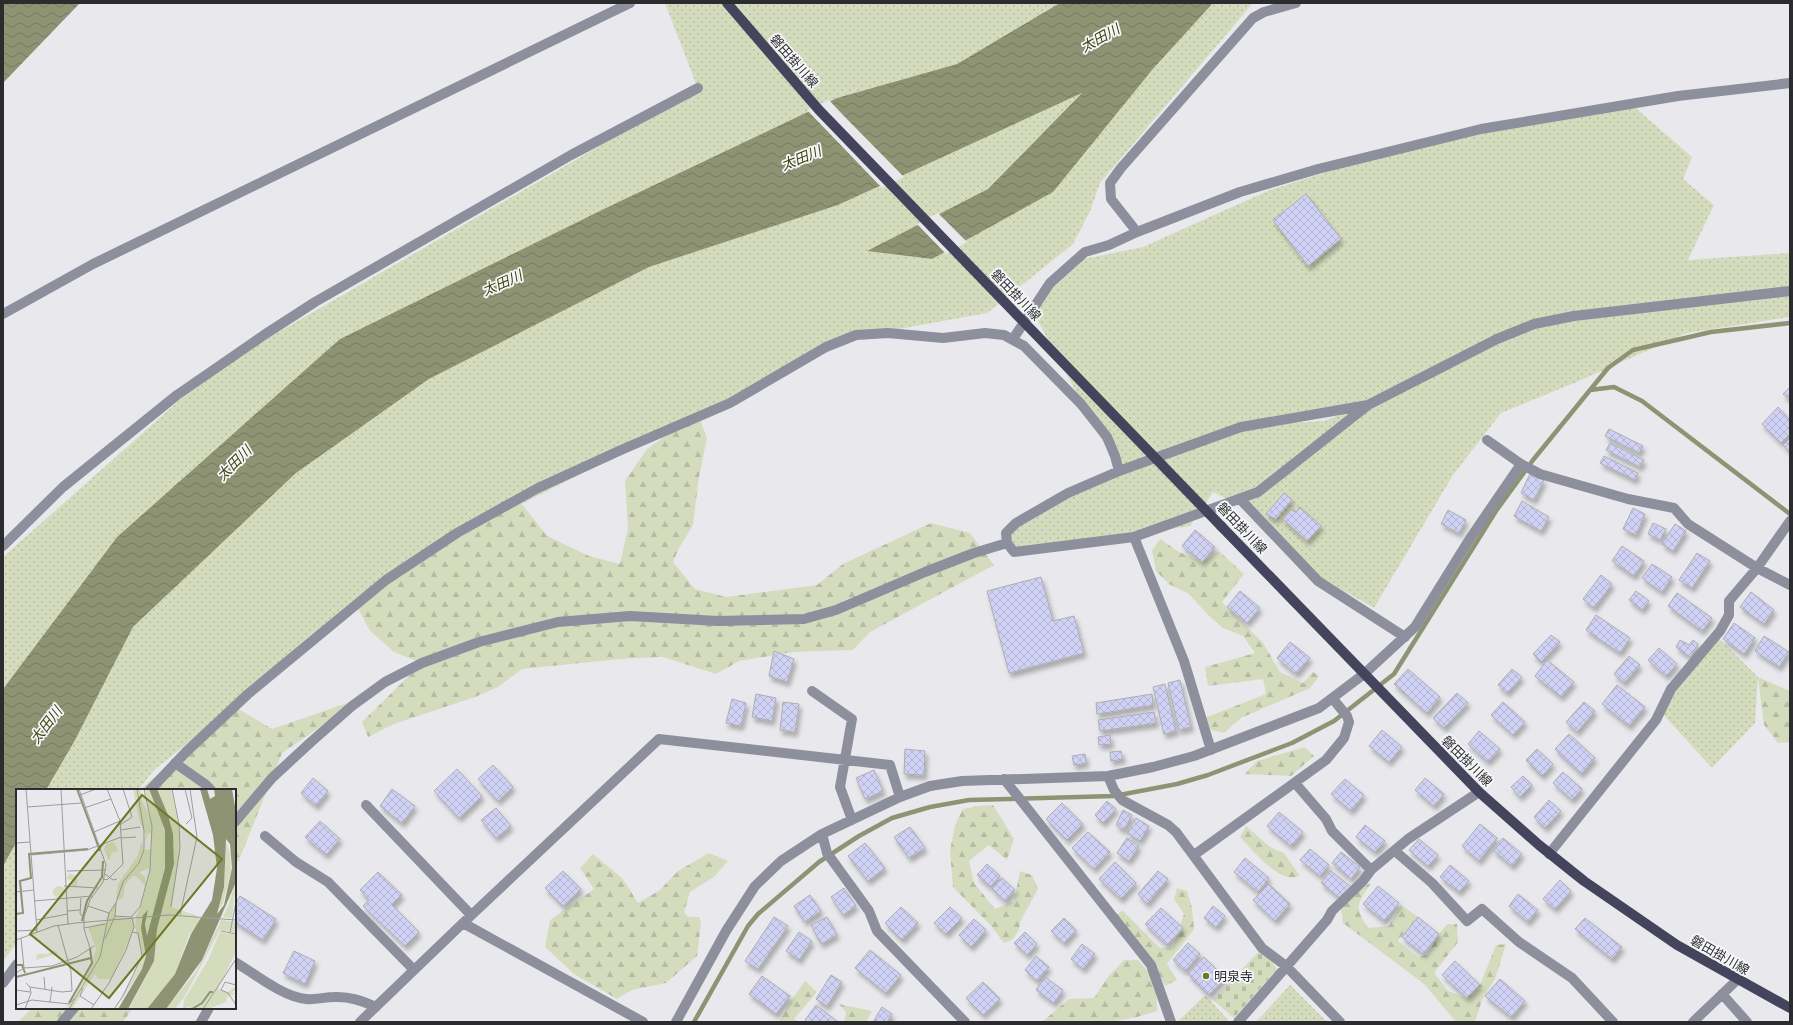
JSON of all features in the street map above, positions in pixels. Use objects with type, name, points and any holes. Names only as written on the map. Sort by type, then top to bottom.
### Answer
[{"type":"main road","name":"磐田掛川線","points":[[727,3],[819,110],[1479,792],[1549,854],[1584,882],[1640,921],[1677,945],[1737,980],[1790,1008]]},
{"type":"street","points":[[3,314],[93,264],[630,3]]},
{"type":"street","points":[[1137,232],[1111,199],[1110,183],[1121,168],[1253,18],[1264,12],[1296,3]]},
{"type":"street","points":[[1012,339],[1050,283],[1085,252],[1109,245],[1137,232],[1240,192],[1318,169],[1481,129],[1678,96],[1790,83]]},
{"type":"street","points":[[3,546],[63,487],[177,394],[264,335],[315,302],[564,159],[698,88]]},
{"type":"street","points":[[1368,405],[1241,427],[1119,471],[1068,493],[1016,523],[1006,533],[1007,543],[1014,552],[1134,537],[1258,492],[1368,405],[1497,339],[1534,324],[1574,316],[1790,291]]},
{"type":"street","points":[[151,789],[175,763],[248,694],[386,580],[457,533],[538,488],[730,403],[826,347],[856,335],[888,333],[943,338],[985,333],[1004,335],[1012,339],[1024,346],[1081,404],[1107,438],[1115,456],[1119,471]]},
{"type":"street","points":[[1487,440],[1521,464],[1540,474],[1628,499],[1674,508],[1685,522],[1757,568],[1790,585]]},
{"type":"street","points":[[676,1022],[726,931],[755,886],[781,862],[822,834],[900,797],[930,786],[962,780],[1108,776],[1153,767],[1211,750],[1308,713],[1333,699],[1364,674],[1415,627],[1471,537],[1521,464]]},
{"type":"street","points":[[1240,499],[1318,581],[1405,637]]},
{"type":"street","points":[[1549,854],[1656,720],[1671,689],[1720,631],[1729,615],[1729,601],[1757,568],[1790,521]]},
{"type":"street","points":[[1134,537],[1184,661],[1211,750]]},
{"type":"street","points":[[236,821],[272,778],[352,706],[385,682],[422,663],[479,642],[558,622],[630,616],[718,621],[804,619],[836,610],[925,572],[974,553],[1007,543]]},
{"type":"street","points":[[812,691],[852,719],[840,786],[852,820]]},
{"type":"street","points":[[1194,855],[1326,760],[1344,738],[1349,722],[1347,716],[1333,699]]},
{"type":"street","points":[[360,1022],[471,915],[659,739],[890,765],[900,797]]},
{"type":"street","points":[[175,763],[210,789]]},
{"type":"street","points":[[1108,776],[1114,790],[1122,800],[1168,825],[1176,832],[1262,948],[1286,966],[1340,1022]]},
{"type":"street","points":[[1004,779],[1151,965],[1171,1022]]},
{"type":"street","points":[[1295,783],[1326,819],[1332,831],[1371,870]]},
{"type":"street","points":[[1238,1022],[1327,920],[1332,911],[1363,881],[1371,870],[1408,839],[1479,792]]},
{"type":"street","points":[[366,805],[471,915]]},
{"type":"street","points":[[822,834],[827,853],[869,911],[877,931],[965,1022]]},
{"type":"street","points":[[265,836],[296,862],[328,882],[414,970]]},
{"type":"street","points":[[1394,851],[1432,884],[1467,921],[1482,909],[1519,942],[1572,978],[1613,1022]]},
{"type":"street","points":[[463,923],[643,1022]]},
{"type":"street","points":[[236,963],[281,990],[294,996],[307,999],[334,997],[356,999],[376,1007]]},
{"type":"street","points":[[3,983],[16,965]]},
{"type":"street","points":[[1693,1022],[1737,980]]},
{"type":"street","points":[[1722,994],[1747,1022]]},
{"type":"street","points":[[62,1022],[73,1009]]},
{"type":"street","points":[[201,1022],[208,1009]]},
{"type":"green space","points":[[665,3],[1060,3],[957,64],[837,98],[610,206],[340,339],[117,537],[3,689],[3,557],[215,369],[698,89]]},
{"type":"green space","points":[[1213,3],[1253,3],[1100,183],[1091,209],[1073,244],[987,313],[849,338],[433,549],[154,770],[139,789],[47,789],[74,742],[133,627],[296,473],[429,379],[649,267],[838,205],[1083,92],[988,189],[868,251],[932,259],[1152,70]]},
{"type":"green space","points":[[1631,104],[1692,157],[1683,179],[1714,205],[1688,260],[1790,253],[1790,317],[1687,333],[1579,381],[1501,413],[1453,475],[1374,608],[1309,571],[1251,511],[1213,492],[1190,526],[1014,552],[1006,533],[1061,497],[1119,471],[1032,310],[1074,261],[1143,247],[1270,190],[1397,150]],"holes":[[[1426,375],[1325,421],[1270,424],[1348,409]]]},
{"type":"green space","points":[[699,417],[707,438],[699,477],[693,525],[678,550],[673,562],[695,589],[726,597],[817,585],[843,564],[931,523],[970,533],[994,565],[870,632],[853,650],[793,652],[739,661],[716,674],[663,657],[620,659],[522,669],[498,687],[475,697],[394,724],[368,737],[362,722],[422,663],[394,652],[370,631],[356,605],[518,499],[547,536],[589,556],[620,564],[628,528],[625,481],[647,449],[682,424]]},
{"type":"green space","points":[[1160,539],[1179,552],[1202,562],[1219,551],[1244,574],[1222,602],[1263,643],[1280,672],[1303,683],[1313,672],[1319,676],[1310,688],[1241,718],[1224,733],[1211,730],[1202,719],[1266,694],[1263,679],[1208,686],[1205,667],[1255,653],[1243,636],[1223,628],[1207,614],[1189,594],[1169,584],[1156,571],[1152,550]]},
{"type":"green space","points":[[1716,636],[1758,677],[1755,723],[1712,768],[1660,711]]},
{"type":"green space","points":[[1758,677],[1790,691],[1790,742],[1778,743],[1764,725]]},
{"type":"green space","points":[[362,698],[282,753],[236,864],[236,789],[140,789],[192,746],[235,707],[272,729]]},
{"type":"green space","points":[[1305,747],[1314,756],[1291,776],[1244,774],[1257,761]]},
{"type":"green space","points":[[993,805],[1014,839],[1007,860],[989,845],[969,861],[974,883],[995,909],[1014,901],[1020,871],[1032,875],[1038,889],[1020,922],[1019,930],[1013,939],[1004,943],[991,926],[953,887],[950,851],[955,825],[963,809]]},
{"type":"green space","points":[[1246,826],[1270,847],[1284,853],[1300,876],[1288,877],[1268,866],[1240,837]]},
{"type":"green space","points":[[16,843],[16,944],[3,961],[3,866]]},
{"type":"green space","points":[[709,853],[728,861],[714,877],[690,892],[684,912],[688,917],[699,917],[701,922],[697,956],[666,983],[632,990],[617,999],[574,974],[545,947],[550,920],[594,889],[580,868],[593,854],[623,879],[638,903],[660,890],[678,871]]},
{"type":"green space","points":[[1371,883],[1360,900],[1359,905],[1360,914],[1368,928],[1389,926],[1401,905],[1418,917],[1398,941],[1418,957],[1427,955],[1439,934],[1447,924],[1457,924],[1458,942],[1434,973],[1448,991],[1467,998],[1480,985],[1496,945],[1506,944],[1495,979],[1482,1000],[1475,1022],[1456,1022],[1424,984],[1343,923],[1341,910],[1350,893]]},
{"type":"green space","points":[[1177,888],[1187,891],[1192,908],[1194,929],[1167,964],[1177,980],[1165,986],[1154,965],[1117,915],[1122,910],[1160,948],[1173,947],[1184,914],[1174,899]]},
{"type":"green space","points":[[1262,948],[1277,969],[1234,1018],[1213,1000]]},
{"type":"green space","points":[[1124,960],[1138,960],[1156,981],[1157,1011],[1111,1022],[1042,1022],[1069,999],[1094,998],[1108,977]]},
{"type":"green space","points":[[805,981],[817,992],[794,1019],[799,1022],[779,1022],[790,1002]]},
{"type":"green space","points":[[1290,985],[1327,1022],[1256,1022]]},
{"type":"green space","points":[[1205,995],[1229,1021],[1228,1022],[1177,1022]]},
{"type":"green space","points":[[839,1004],[872,1011],[866,1022],[844,1022],[846,1012]]},
{"type":"green space","points":[[31,1009],[132,1009],[123,1022],[18,1022]]},
{"type":"water","points":[[3,3],[80,3],[3,83]]},
{"type":"water","name":"太田川","points":[[1060,3],[1213,3],[1152,70],[1053,192],[932,259],[867,251],[988,189],[1082,93],[838,205],[649,267],[429,379],[296,473],[133,627],[74,742],[47,789],[16,789],[16,843],[3,866],[3,689],[117,537],[340,339],[610,206],[837,98],[957,64]]},
{"type":"pier","points":[[829,100],[904,177],[882,188],[807,110]]},
{"type":"pier","points":[[938,213],[967,242],[946,254],[917,224]]},
{"type":"building","points":[[1306,194],[1341,239],[1308,266],[1273,220]]},
{"type":"building","points":[[1790,387],[1790,400],[1783,394]]},
{"type":"building","points":[[1778,407],[1790,420],[1790,434],[1781,443],[1762,424]]},
{"type":"building","points":[[1609,429],[1643,446],[1639,453],[1605,436]]},
{"type":"building","points":[[1790,438],[1790,452],[1783,445]]},
{"type":"building","points":[[1610,443],[1644,460],[1640,467],[1606,450]]},
{"type":"building","points":[[1604,456],[1638,473],[1635,480],[1600,463]]},
{"type":"building","points":[[1530,474],[1544,480],[1534,500],[1521,493]]},
{"type":"building","points":[[1284,493],[1292,500],[1276,519],[1266,514]]},
{"type":"building","points":[[1522,501],[1549,517],[1541,531],[1514,516]]},
{"type":"building","points":[[1300,507],[1321,526],[1307,541],[1283,519],[1291,510],[1296,512]]},
{"type":"building","points":[[1633,508],[1645,514],[1636,535],[1623,529]]},
{"type":"building","points":[[1448,510],[1466,520],[1459,533],[1441,524]]},
{"type":"building","points":[[1653,523],[1666,529],[1660,540],[1648,534]]},
{"type":"building","points":[[1675,524],[1686,531],[1673,551],[1662,544]]},
{"type":"building","points":[[1195,530],[1215,547],[1202,562],[1182,546]]},
{"type":"building","points":[[1622,546],[1644,561],[1634,576],[1612,561]]},
{"type":"building","points":[[1697,553],[1710,561],[1692,588],[1679,580]]},
{"type":"building","points":[[1652,564],[1672,577],[1662,592],[1642,578]]},
{"type":"building","points":[[1601,575],[1612,584],[1594,608],[1583,599]]},
{"type":"building","points":[[1041,577],[1053,621],[1074,616],[1084,653],[1009,673],[987,591]]},
{"type":"building","points":[[1240,591],[1260,608],[1247,623],[1227,607]]},
{"type":"building","points":[[1636,591],[1649,601],[1642,610],[1629,600]]},
{"type":"building","points":[[1751,592],[1774,610],[1764,624],[1740,607]]},
{"type":"building","points":[[1677,593],[1712,618],[1702,631],[1668,606]]},
{"type":"building","points":[[1596,615],[1630,638],[1620,653],[1586,630]]},
{"type":"building","points":[[1734,623],[1755,638],[1744,654],[1723,639]]},
{"type":"building","points":[[1551,635],[1560,642],[1541,662],[1533,654]]},
{"type":"building","points":[[1764,636],[1789,652],[1779,667],[1755,651]]},
{"type":"building","points":[[1680,640],[1689,645],[1693,640],[1698,644],[1690,657],[1676,647]]},
{"type":"building","points":[[1290,642],[1310,658],[1296,674],[1277,658]]},
{"type":"building","points":[[1659,648],[1677,664],[1666,676],[1648,660]]},
{"type":"building","points":[[774,651],[794,659],[787,682],[769,676]]},
{"type":"building","points":[[1629,656],[1640,665],[1624,683],[1614,674]]},
{"type":"building","points":[[1547,660],[1574,682],[1561,697],[1535,676]]},
{"type":"building","points":[[1408,669],[1440,697],[1427,713],[1394,684]]},
{"type":"building","points":[[1512,669],[1522,677],[1507,693],[1498,685]]},
{"type":"building","points":[[1180,680],[1191,727],[1179,730],[1168,683]]},
{"type":"building","points":[[1165,684],[1176,731],[1164,734],[1153,687]]},
{"type":"building","points":[[1617,685],[1645,707],[1629,726],[1602,704]]},
{"type":"building","points":[[1457,693],[1468,703],[1444,728],[1433,718]]},
{"type":"building","points":[[756,694],[776,698],[772,721],[752,717]]},
{"type":"building","points":[[1152,694],[1153,705],[1097,714],[1096,703]]},
{"type":"building","points":[[732,699],[746,703],[741,726],[726,723]]},
{"type":"building","points":[[783,702],[799,704],[795,732],[780,730]]},
{"type":"building","points":[[1503,702],[1525,722],[1513,735],[1491,715]]},
{"type":"building","points":[[1584,702],[1595,711],[1577,732],[1566,722]]},
{"type":"building","points":[[1154,712],[1156,723],[1100,731],[1098,720]]},
{"type":"building","points":[[1382,730],[1402,747],[1389,762],[1369,746]]},
{"type":"building","points":[[1479,731],[1500,749],[1488,762],[1468,744]]},
{"type":"building","points":[[1569,734],[1595,758],[1581,774],[1555,749]]},
{"type":"building","points":[[1110,735],[1111,744],[1099,745],[1098,737]]},
{"type":"building","points":[[905,749],[925,751],[924,775],[904,774]]},
{"type":"building","points":[[1537,749],[1553,764],[1542,776],[1526,760]]},
{"type":"building","points":[[1121,751],[1123,759],[1111,761],[1110,752]]},
{"type":"building","points":[[1085,754],[1086,763],[1074,765],[1072,756]]},
{"type":"building","points":[[493,765],[513,787],[498,801],[478,779]]},
{"type":"building","points":[[457,769],[482,796],[459,818],[434,791]]},
{"type":"building","points":[[874,770],[883,791],[865,799],[856,778]]},
{"type":"building","points":[[1563,772],[1582,789],[1572,800],[1553,783]]},
{"type":"building","points":[[1523,776],[1532,785],[1520,797],[1511,787]]},
{"type":"building","points":[[313,778],[328,791],[316,806],[301,793]]},
{"type":"building","points":[[1425,778],[1444,794],[1434,806],[1415,790]]},
{"type":"building","points":[[1345,779],[1364,795],[1351,811],[1331,794]]},
{"type":"building","points":[[392,789],[415,806],[402,823],[380,806]]},
{"type":"building","points":[[1549,800],[1561,811],[1545,828],[1534,817]]},
{"type":"building","points":[[1107,801],[1116,809],[1103,823],[1095,815]]},
{"type":"building","points":[[1062,803],[1083,824],[1067,840],[1046,819]]},
{"type":"building","points":[[496,808],[511,826],[496,838],[481,820]]},
{"type":"building","points":[[1123,810],[1132,815],[1124,830],[1116,825]]},
{"type":"building","points":[[1279,812],[1303,832],[1291,846],[1267,826]]},
{"type":"building","points":[[1136,818],[1149,826],[1140,841],[1127,833]]},
{"type":"building","points":[[320,821],[340,839],[326,855],[305,837]]},
{"type":"building","points":[[1480,824],[1497,838],[1479,861],[1462,846]]},
{"type":"building","points":[[1365,825],[1385,841],[1375,852],[1356,837]]},
{"type":"building","points":[[910,827],[925,848],[909,858],[894,837]]},
{"type":"building","points":[[1088,832],[1110,852],[1094,869],[1072,848]]},
{"type":"building","points":[[1127,838],[1139,846],[1129,861],[1117,853]]},
{"type":"building","points":[[1503,838],[1522,854],[1512,866],[1493,850]]},
{"type":"building","points":[[1419,839],[1438,855],[1428,866],[1409,850]]},
{"type":"building","points":[[865,843],[885,868],[868,881],[848,856]]},
{"type":"building","points":[[1310,849],[1329,865],[1320,876],[1300,860]]},
{"type":"building","points":[[1341,852],[1360,867],[1351,879],[1332,863]]},
{"type":"building","points":[[1245,858],[1269,878],[1258,892],[1234,872]]},
{"type":"building","points":[[1115,862],[1136,883],[1121,899],[1099,879]]},
{"type":"building","points":[[987,864],[1000,876],[990,887],[977,875]]},
{"type":"building","points":[[1450,865],[1469,881],[1459,892],[1440,877]]},
{"type":"building","points":[[563,871],[581,889],[563,906],[545,888]]},
{"type":"building","points":[[1158,871],[1168,879],[1147,904],[1138,894]]},
{"type":"building","points":[[1331,871],[1351,887],[1341,899],[1321,883]]},
{"type":"building","points":[[378,872],[402,895],[392,905],[419,932],[405,946],[363,906],[369,900],[360,890]]},
{"type":"building","points":[[1002,878],[1015,890],[1005,901],[992,889]]},
{"type":"building","points":[[1560,880],[1571,891],[1555,909],[1543,899]]},
{"type":"building","points":[[1269,884],[1290,904],[1275,921],[1253,900]]},
{"type":"building","points":[[1378,886],[1399,903],[1384,921],[1363,904]]},
{"type":"building","points":[[844,888],[856,906],[843,915],[831,897]]},
{"type":"building","points":[[1518,894],[1538,910],[1528,922],[1509,906]]},
{"type":"building","points":[[810,895],[821,911],[805,922],[794,906]]},
{"type":"building","points":[[240,896],[276,919],[263,940],[236,923],[236,902]]},
{"type":"building","points":[[1213,906],[1225,916],[1216,927],[1204,918]]},
{"type":"building","points":[[901,907],[918,923],[902,940],[885,923]]},
{"type":"building","points":[[950,907],[962,918],[946,934],[934,923]]},
{"type":"building","points":[[1161,908],[1183,928],[1167,945],[1145,924]]},
{"type":"building","points":[[774,917],[788,926],[758,969],[745,961]]},
{"type":"building","points":[[827,917],[837,935],[821,944],[811,925]]},
{"type":"building","points":[[1418,917],[1439,934],[1423,954],[1402,937]]},
{"type":"building","points":[[1064,918],[1076,930],[1064,943],[1051,931]]},
{"type":"building","points":[[1585,918],[1622,947],[1612,959],[1575,929]]},
{"type":"building","points":[[974,919],[986,930],[971,947],[959,935]]},
{"type":"building","points":[[799,932],[812,941],[799,960],[786,951]]},
{"type":"building","points":[[1025,932],[1037,944],[1027,955],[1014,943]]},
{"type":"building","points":[[1188,943],[1200,954],[1185,971],[1173,960]]},
{"type":"building","points":[[1082,944],[1095,954],[1083,969],[1071,959]]},
{"type":"building","points":[[870,950],[901,975],[886,993],[855,968]]},
{"type":"building","points":[[294,951],[315,961],[305,984],[283,973]]},
{"type":"building","points":[[1036,956],[1049,967],[1037,981],[1025,970]]},
{"type":"building","name":"明泉寺","points":[[1204,957],[1225,978],[1209,995],[1188,974]]},
{"type":"building","points":[[1455,961],[1480,985],[1467,998],[1442,975]]},
{"type":"building","points":[[831,975],[842,982],[827,1006],[816,999]]},
{"type":"building","points":[[762,976],[790,996],[776,1014],[749,994]]},
{"type":"building","points":[[1045,977],[1063,990],[1054,1003],[1036,990]]},
{"type":"building","points":[[1500,979],[1525,1001],[1511,1017],[1485,996]]},
{"type":"building","points":[[983,982],[1000,999],[983,1015],[966,998]]},
{"type":"building","points":[[816,1005],[838,1022],[807,1022],[805,1020]]},
{"type":"building","points":[[882,1007],[892,1014],[887,1022],[873,1022]]},
{"type":"waterway","points":[[694,1022],[748,926],[758,914],[819,862],[859,836],[892,818],[930,807],[969,800],[1114,796],[1177,784],[1208,775],[1292,743],[1334,721],[1394,674],[1496,511],[1533,460],[1608,368],[1633,350],[1711,332],[1790,323]]},
{"type":"waterway","points":[[1590,390],[1614,387],[1642,401],[1790,514]]},
{"type":"place","name":"明泉寺","points":[[1206,976]]}]
